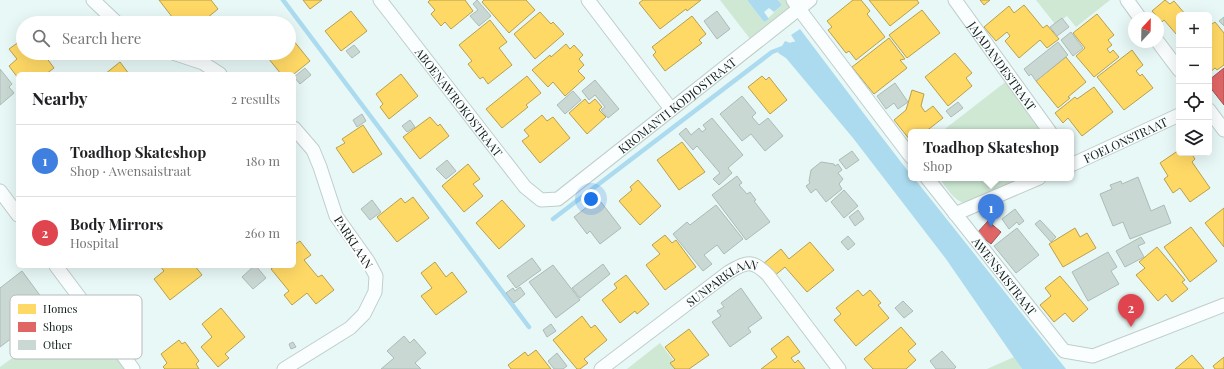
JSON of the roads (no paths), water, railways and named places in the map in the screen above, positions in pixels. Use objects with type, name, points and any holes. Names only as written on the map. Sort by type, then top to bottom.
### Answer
[{"type":"street","points":[[94,0],[111,16]]},
{"type":"street","name":"ABOENAWROKOSTRAAT","points":[[380,0],[525,187],[541,200]]},
{"type":"street","points":[[588,0],[671,109]]},
{"type":"street","name":"KROMANTI KODJOSTRAAT","points":[[541,200],[558,199],[671,109],[796,5],[810,0]]},
{"type":"street","name":"JAJADANDESTRAAT","points":[[955,0],[1048,129]]},
{"type":"street","points":[[1127,0],[1136,12]]},
{"type":"street","points":[[796,5],[908,153]]},
{"type":"street","points":[[1162,48],[1176,66]]},
{"type":"street","points":[[194,60],[203,63],[217,72]]},
{"type":"street","points":[[1212,114],[1224,130]]},
{"type":"street","name":"FOELONSTRAAT","points":[[1074,162],[1176,116]]},
{"type":"street","name":"PARKLAAN","points":[[284,369],[350,328],[364,314],[375,292],[376,276],[368,260],[336,216],[313,150],[296,130]]},
{"type":"street","name":"AWENSAISTRAAT","points":[[929,181],[1064,351],[1093,356],[1224,305]]},
{"type":"street","points":[[955,214],[1032,181]]},
{"type":"street","points":[[0,191],[16,212]]},
{"type":"street","name":"SUNPARKLAAN","points":[[601,369],[730,272],[740,265],[750,263],[760,266],[768,275],[839,369]]},
{"type":"street","points":[[57,268],[78,295]]},
{"type":"street","points":[[126,359],[133,369]]},
{"type":"water","points":[[747,0],[778,0],[782,5],[774,12],[769,8],[764,12],[769,19],[764,22]]},
{"type":"water","points":[[800,29],[908,171],[908,181],[916,181],[1066,369],[1022,369],[946,259],[853,138],[786,58],[778,53],[785,41],[793,44],[795,41],[791,35]]},
{"type":"waterway","points":[[283,0],[295,16]]},
{"type":"waterway","points":[[296,17],[529,327]]},
{"type":"waterway","points":[[553,219],[772,52],[793,44]]},
{"type":"place","name":"Toadhop Skateshop","points":[[991,227]]},
{"type":"place","name":"Body Mirrors","points":[[1131,327]]}]
